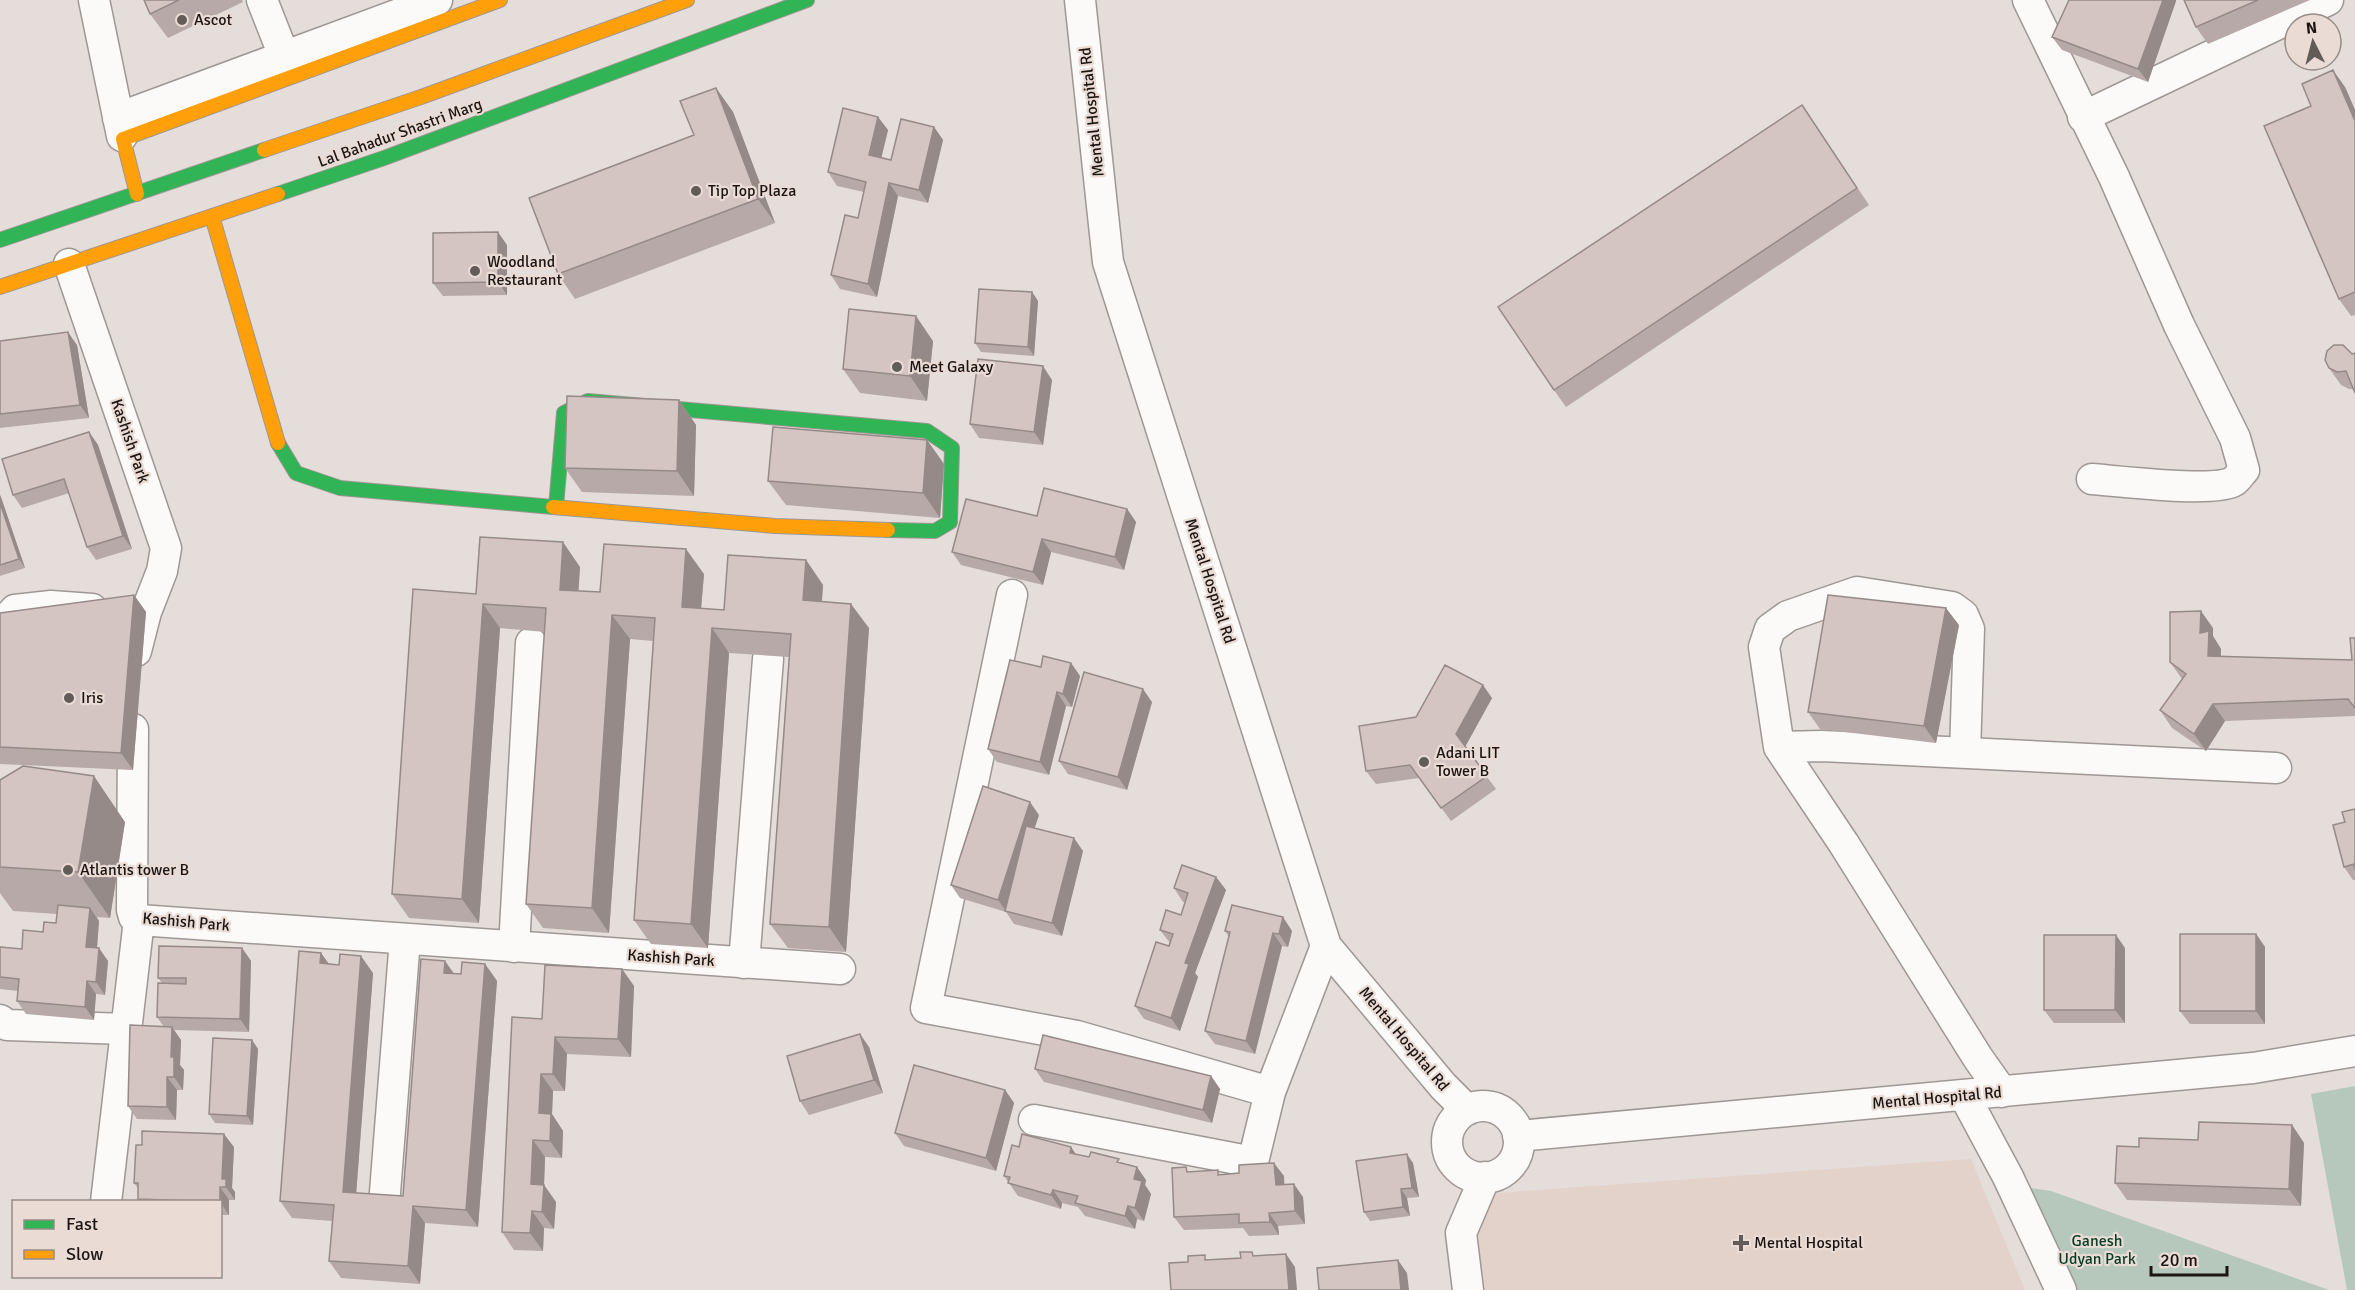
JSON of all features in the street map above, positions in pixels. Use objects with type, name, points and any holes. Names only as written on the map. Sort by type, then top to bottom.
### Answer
[{"type":"street","points":[[94,0],[137,194]]},
{"type":"street","points":[[262,0],[284,56]]},
{"type":"street","points":[[121,128],[284,56],[374,11],[437,0]]},
{"type":"street","points":[[121,128],[500,0]]},
{"type":"street","name":"Lal Bahadur Shastri Marg","points":[[0,240],[420,97],[687,0]]},
{"type":"street","name":"Lal Bahadur Shastri Marg","points":[[0,287],[384,158],[807,0]]},
{"type":"street","name":"Mental Hospital Rd","points":[[1080,0],[1108,262],[1326,946],[1443,1086],[1467,1110]]},
{"type":"street","points":[[2028,0],[2114,177],[2179,325],[2235,438],[2244,470],[2233,482],[2212,486],[2092,479]]},
{"type":"street","points":[[2083,117],[2328,0]]},
{"type":"street","points":[[212,216],[276,440],[296,474],[340,488],[556,507],[775,526],[935,531],[950,522],[952,448],[927,431],[588,401],[564,413],[556,507]]},
{"type":"street","name":"Kashish Park","points":[[69,264],[166,548],[162,571],[146,612],[133,666],[133,689],[121,801],[134,917],[139,920],[514,947],[637,943],[744,963],[840,969]]},
{"type":"street","points":[[1965,753],[1969,629],[1963,615],[1952,607],[1857,592],[1788,616],[1770,629],[1764,647],[1779,747],[1844,844],[1978,1058],[2002,1092]]},
{"type":"street","points":[[1012,595],[926,1008],[1077,1036],[1270,1092]]},
{"type":"street","points":[[0,626],[15,610],[51,606],[146,612]]},
{"type":"street","points":[[514,947],[531,643]]},
{"type":"street","points":[[744,963],[768,659]]},
{"type":"street","points":[[1779,747],[1821,746],[2276,768]]},
{"type":"street","points":[[106,1200],[139,920]]},
{"type":"street","points":[[384,1205],[405,939]]},
{"type":"street","points":[[1034,1120],[1253,1162],[1270,1092],[1326,946]]},
{"type":"street","points":[[0,1020],[7,1025],[126,1029]]},
{"type":"street","name":"Mental Hospital Rd","points":[[1518,1136],[2253,1068],[2355,1051]]},
{"type":"street","points":[[1964,1095],[2008,1177],[2061,1290]]},
{"type":"street","points":[[1487,1106],[1499,1110],[1509,1117],[1516,1127],[1518,1151],[1513,1162],[1504,1171],[1485,1177],[1469,1175],[1452,1161],[1447,1150],[1449,1128],[1455,1118],[1467,1110],[1487,1106]]},
{"type":"street","points":[[1468,1290],[1461,1233],[1485,1177]]},
{"type":"shaded area","name":"Mental Hospital","points":[[1971,1159],[2025,1290],[1481,1290],[1470,1195]]},
{"type":"green space","points":[[2355,1086],[2355,1290],[2347,1290],[2311,1094]]},
{"type":"green space","name":"Ganesh Udyan Park","points":[[2023,1187],[2051,1191],[2329,1290],[2073,1290]]},
{"type":"building","points":[[144,0],[179,0],[150,14]]},
{"type":"building","points":[[2069,0],[2163,0],[2138,69],[2052,37]]},
{"type":"building","points":[[2184,0],[2258,0],[2196,27]]},
{"type":"building","points":[[2329,72],[2334,72],[2355,121],[2355,292],[2339,299],[2264,126],[2311,106],[2302,84]]},
{"type":"building","name":"Tip Top Plaza","points":[[716,88],[758,199],[558,274],[529,198],[694,135],[680,101]]},
{"type":"building","points":[[1802,105],[1857,188],[1554,390],[1498,307]]},
{"type":"building","points":[[843,108],[878,117],[869,155],[891,160],[901,119],[934,127],[919,190],[889,183],[868,284],[831,275],[845,215],[858,218],[866,182],[828,172]]},
{"type":"building","name":"Woodland Restaurant","points":[[498,232],[498,282],[433,283],[433,233]]},
{"type":"building","points":[[979,289],[1032,292],[1028,347],[975,343]]},
{"type":"building","points":[[849,309],[916,316],[910,376],[843,369]]},
{"type":"building","points":[[68,332],[80,405],[0,414],[0,341]]},
{"type":"building","points":[[2334,345],[2343,345],[2352,354],[2355,353],[2355,393],[2346,371],[2337,372],[2329,368],[2325,360],[2327,351]]},
{"type":"building","points":[[978,359],[1043,366],[1034,432],[970,424]]},
{"type":"building","points":[[567,396],[679,400],[677,471],[565,468]]},
{"type":"building","points":[[773,427],[927,440],[923,493],[768,481]]},
{"type":"building","points":[[89,432],[123,536],[87,547],[64,479],[13,495],[2,459]]},
{"type":"building","points":[[1044,488],[1127,509],[1115,557],[1042,539],[1033,572],[952,552],[966,499],[1037,516]]},
{"type":"building","points":[[0,503],[19,559],[0,565]]},
{"type":"building","points":[[480,537],[563,542],[560,590],[600,592],[604,544],[686,549],[682,607],[724,610],[728,555],[806,560],[803,600],[851,604],[829,927],[770,924],[791,634],[712,628],[691,924],[634,920],[655,618],[612,615],[592,908],[526,904],[546,608],[483,604],[462,899],[392,894],[413,589],[476,594]]},
{"type":"building","name":"Iris","points":[[134,595],[121,753],[0,747],[0,613]]},
{"type":"building","points":[[1828,595],[1946,608],[1924,726],[1808,712]]},
{"type":"building","points":[[2201,611],[2200,633],[2209,631],[2208,656],[2352,660],[2350,638],[2355,638],[2355,708],[2348,699],[2213,704],[2194,734],[2160,710],[2186,674],[2170,662],[2170,612]]},
{"type":"building","points":[[1043,656],[1071,663],[1063,694],[1057,692],[1040,762],[988,749],[1010,660],[1041,667]]},
{"type":"building","name":"Adani LIT Tower B","points":[[1445,665],[1483,685],[1456,734],[1487,776],[1441,808],[1410,765],[1366,771],[1359,726],[1416,717]]},
{"type":"building","points":[[1084,672],[1143,689],[1118,777],[1059,761]]},
{"type":"building","points":[[23,766],[94,776],[78,872],[0,867],[0,780]]},
{"type":"building","points":[[983,786],[1030,802],[998,900],[951,885]]},
{"type":"building","points":[[2355,809],[2355,870],[2354,864],[2344,867],[2333,825],[2345,822],[2342,812]]},
{"type":"building","points":[[1026,826],[1074,838],[1052,923],[1005,911]]},
{"type":"building","points":[[1182,865],[1216,877],[1185,963],[1189,964],[1171,1018],[1135,1006],[1156,942],[1169,946],[1173,934],[1160,930],[1166,910],[1181,915],[1188,893],[1174,888]]},
{"type":"building","points":[[58,905],[90,908],[86,947],[99,948],[96,982],[87,981],[85,1007],[17,1001],[19,979],[0,977],[0,947],[22,949],[23,930],[43,932],[44,922],[56,923]]},
{"type":"building","points":[[1232,905],[1283,917],[1279,934],[1273,933],[1246,1041],[1205,1031],[1230,932],[1225,931]]},
{"type":"building","points":[[2180,934],[2256,934],[2256,1011],[2180,1011]]},
{"type":"building","points":[[2044,935],[2116,935],[2115,1010],[2044,1010]]},
{"type":"building","points":[[159,946],[242,948],[240,1019],[157,1017],[158,983],[186,984],[186,978],[158,978]]},
{"type":"building","points":[[299,951],[321,953],[320,963],[339,965],[340,954],[361,956],[343,1192],[403,1196],[421,959],[445,961],[444,973],[461,974],[462,962],[485,964],[466,1210],[413,1206],[408,1266],[329,1261],[334,1205],[280,1201]]},
{"type":"building","points":[[545,965],[622,969],[618,1039],[555,1037],[553,1074],[541,1074],[539,1113],[551,1114],[550,1141],[533,1140],[531,1184],[544,1185],[542,1212],[532,1211],[530,1233],[502,1232],[512,1017],[542,1019]]},
{"type":"building","points":[[130,1025],[172,1027],[171,1057],[174,1057],[174,1077],[167,1077],[167,1107],[128,1106]]},
{"type":"building","points":[[860,1034],[874,1080],[800,1101],[787,1056]]},
{"type":"building","points":[[1043,1035],[1211,1076],[1203,1110],[1035,1069]]},
{"type":"building","points":[[213,1038],[252,1040],[247,1116],[209,1114]]},
{"type":"building","points":[[914,1065],[1005,1090],[986,1158],[895,1133]]},
{"type":"building","points":[[2199,1122],[2292,1125],[2289,1189],[2115,1183],[2117,1146],[2139,1147],[2139,1138],[2198,1140]]},
{"type":"building","points":[[142,1131],[224,1134],[222,1179],[226,1179],[226,1187],[220,1187],[220,1200],[138,1199],[138,1183],[134,1183],[136,1145],[142,1145]]},
{"type":"building","points":[[1022,1134],[1071,1147],[1070,1153],[1089,1157],[1091,1152],[1119,1159],[1117,1162],[1137,1167],[1134,1179],[1142,1181],[1135,1208],[1128,1206],[1125,1216],[1075,1203],[1078,1196],[1053,1190],[1051,1195],[1008,1183],[1010,1177],[1004,1176],[1012,1145],[1019,1147]]},
{"type":"building","points":[[1407,1154],[1412,1188],[1401,1189],[1403,1207],[1364,1212],[1356,1161]]},
{"type":"building","points":[[1274,1163],[1276,1185],[1294,1184],[1295,1211],[1269,1213],[1270,1222],[1239,1223],[1239,1214],[1174,1217],[1172,1168],[1186,1167],[1187,1172],[1218,1170],[1218,1175],[1239,1173],[1239,1165]]},
{"type":"building","points":[[1240,1252],[1252,1252],[1253,1256],[1286,1254],[1289,1290],[1171,1290],[1169,1263],[1188,1262],[1188,1256],[1205,1255],[1205,1260],[1241,1258]]},
{"type":"building","points":[[1398,1260],[1401,1290],[1319,1290],[1317,1268]]},
{"type":"traffic: fast","points":[[278,194],[384,158],[807,0]]},
{"type":"traffic: fast","points":[[0,240],[264,150]]},
{"type":"traffic: fast","points":[[556,507],[564,413],[588,401],[927,431],[952,448],[950,522],[935,531],[888,530]]},
{"type":"traffic: fast","points":[[278,443],[296,473],[340,488],[553,507]]},
{"type":"traffic: slow","points":[[137,194],[123,139],[500,0]]},
{"type":"traffic: slow","points":[[264,150],[421,97],[687,0]]},
{"type":"traffic: slow","points":[[0,287],[278,194]]},
{"type":"traffic: slow","points":[[212,216],[278,443]]},
{"type":"traffic: slow","points":[[553,507],[775,526],[888,530]]},
{"type":"place","name":"Ascot","points":[[182,20]]},
{"type":"place","name":"Tip Top Plaza","points":[[696,191]]},
{"type":"place","name":"Woodland Restaurant","points":[[475,271]]},
{"type":"place","name":"Meet Galaxy","points":[[897,367]]},
{"type":"place","name":"Iris","points":[[69,698]]},
{"type":"place","name":"Adani LIT Tower B","points":[[1424,762]]},
{"type":"place","name":"Atlantis tower B","points":[[68,870]]},
{"type":"place","name":"Mental Hospital","points":[[1741,1243]]}]
